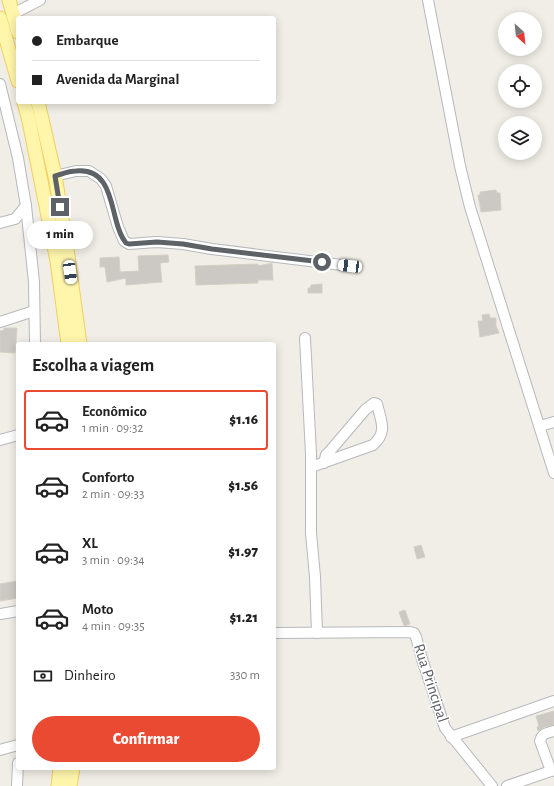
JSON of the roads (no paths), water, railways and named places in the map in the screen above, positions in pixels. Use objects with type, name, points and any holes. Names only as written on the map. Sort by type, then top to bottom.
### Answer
[{"type":"main road","points":[[8,0],[16,25]]},
{"type":"main road","points":[[0,18],[16,74]]},
{"type":"main road","points":[[25,104],[57,261],[68,342]]},
{"type":"main road","points":[[38,104],[55,176],[80,342]]},
{"type":"main road","points":[[58,786],[60,770]]},
{"type":"main road","points":[[70,786],[73,770]]},
{"type":"street","points":[[13,14],[40,0]]},
{"type":"street","points":[[428,0],[460,166],[470,207],[554,473]]},
{"type":"street","points":[[0,84],[18,158],[26,206],[34,282],[35,342]]},
{"type":"street","points":[[55,176],[76,171],[89,171],[101,179],[106,186],[118,227],[124,241],[129,244],[157,242],[183,244],[350,266]]},
{"type":"street","points":[[0,223],[15,219],[26,206]]},
{"type":"street","points":[[15,219],[28,227]]},
{"type":"street","points":[[0,322],[34,311]]},
{"type":"street","points":[[305,338],[311,468],[311,533],[315,577],[317,633]]},
{"type":"street","points":[[311,468],[373,445],[381,437],[382,431],[377,404],[374,402],[365,410],[326,455],[324,463]]},
{"type":"street","points":[[540,426],[554,422]]},
{"type":"street","points":[[0,440],[16,436]]},
{"type":"street","points":[[0,614],[16,610]]},
{"type":"street","name":"Rua Principal","points":[[276,633],[410,632],[414,634],[445,728],[492,786]]},
{"type":"street","points":[[451,737],[554,701]]},
{"type":"street","points":[[507,786],[553,770],[540,741],[544,734],[554,731]]},
{"type":"street","points":[[0,750],[16,746]]},
{"type":"street","points":[[17,786],[18,770]]}]
